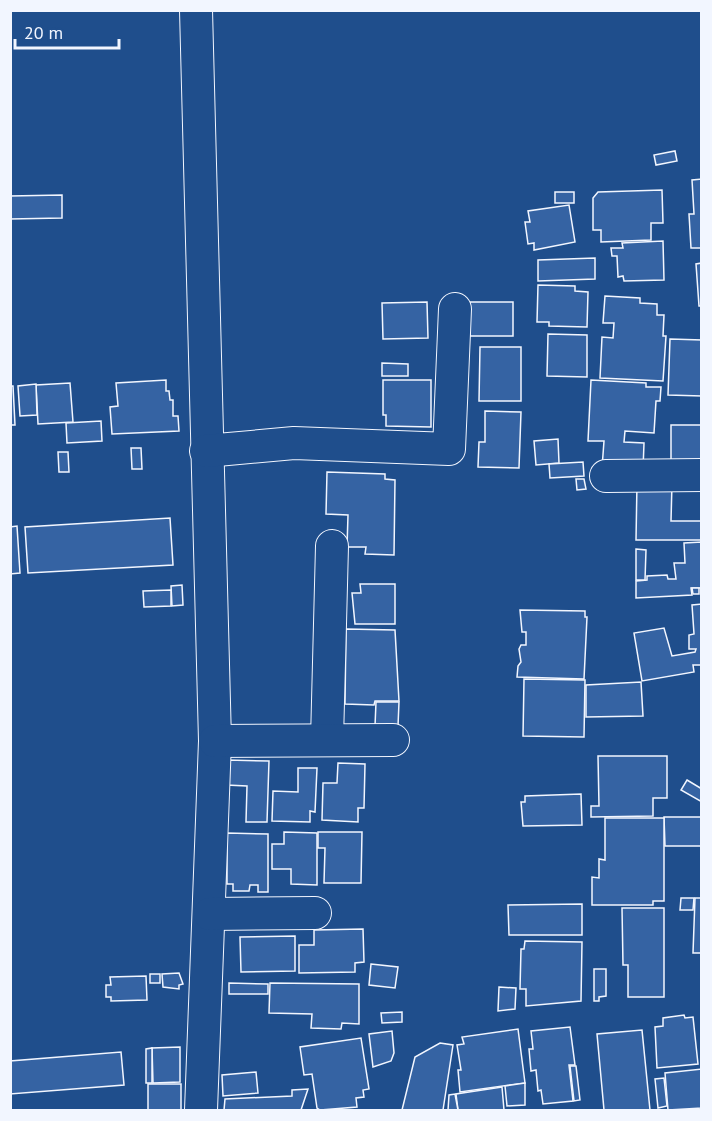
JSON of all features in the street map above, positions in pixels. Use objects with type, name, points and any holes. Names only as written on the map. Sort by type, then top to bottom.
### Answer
[{"type":"street","points":[[196,10],[215,741],[201,1110]]},
{"type":"street","points":[[206,451],[294,442],[449,449],[454,309]]},
{"type":"street","points":[[606,476],[702,475]]},
{"type":"street","points":[[327,740],[332,546]]},
{"type":"street","points":[[215,741],[393,740]]},
{"type":"street","points":[[210,914],[315,913]]},
{"type":"building","points":[[675,151],[677,161],[656,165],[654,155]]},
{"type":"building","points":[[702,179],[702,248],[691,248],[689,214],[694,214],[692,180]]},
{"type":"building","points":[[662,190],[663,223],[651,223],[651,240],[601,242],[601,230],[593,230],[593,198],[598,192]]},
{"type":"building","points":[[555,192],[574,192],[574,203],[555,203]]},
{"type":"building","points":[[62,195],[62,218],[10,219],[10,196]]},
{"type":"building","points":[[569,205],[575,242],[534,250],[534,243],[528,244],[525,222],[530,222],[528,211]]},
{"type":"building","points":[[663,241],[664,280],[624,281],[623,276],[618,277],[617,256],[612,256],[611,248],[623,248],[622,243]]},
{"type":"building","points":[[595,258],[595,279],[538,281],[538,260]]},
{"type":"building","points":[[702,263],[702,306],[699,306],[696,264]]},
{"type":"building","points":[[538,285],[575,286],[575,291],[588,292],[587,327],[549,326],[549,322],[537,322]]},
{"type":"building","points":[[605,296],[640,298],[640,303],[657,304],[657,315],[664,315],[663,336],[666,336],[663,381],[600,378],[602,337],[613,338],[614,323],[603,323]]},
{"type":"building","points":[[427,302],[428,338],[383,339],[382,303]]},
{"type":"building","points":[[470,302],[513,302],[513,336],[470,336]]},
{"type":"building","points":[[548,334],[587,335],[587,377],[547,376]]},
{"type":"building","points":[[670,339],[702,340],[702,396],[668,395]]},
{"type":"building","points":[[480,347],[521,347],[521,401],[479,401]]},
{"type":"building","points":[[382,363],[408,364],[408,376],[382,376]]},
{"type":"building","points":[[166,380],[166,391],[169,391],[170,400],[173,400],[173,416],[178,416],[179,431],[112,434],[110,407],[118,406],[116,383]]},
{"type":"building","points":[[383,380],[431,380],[431,427],[386,426],[386,415],[383,415]]},
{"type":"building","points":[[591,380],[646,383],[646,387],[661,387],[660,401],[656,401],[654,433],[625,431],[624,442],[644,443],[643,470],[602,468],[604,441],[588,441]]},
{"type":"building","points":[[70,383],[73,422],[38,424],[36,385]]},
{"type":"building","points":[[36,384],[37,415],[20,416],[18,386]]},
{"type":"building","points":[[10,386],[13,386],[15,425],[10,425]]},
{"type":"building","points":[[485,411],[521,412],[519,468],[478,467],[479,442],[485,442]]},
{"type":"building","points":[[101,421],[102,441],[67,443],[66,423]]},
{"type":"building","points":[[671,425],[702,425],[702,469],[671,469]]},
{"type":"building","points":[[558,439],[559,463],[536,465],[534,441]]},
{"type":"building","points":[[131,448],[141,448],[142,469],[132,469]]},
{"type":"building","points":[[58,452],[68,452],[69,472],[59,472]]},
{"type":"building","points":[[583,462],[584,476],[550,478],[549,464]]},
{"type":"building","points":[[327,472],[385,474],[385,479],[395,480],[394,555],[365,554],[366,547],[347,547],[348,515],[326,514]]},
{"type":"building","points":[[576,479],[584,479],[586,489],[577,490]]},
{"type":"building","points":[[637,483],[672,483],[671,521],[702,521],[702,540],[636,540]]},
{"type":"building","points":[[170,518],[173,565],[28,573],[25,527]]},
{"type":"building","points":[[17,526],[20,573],[10,574],[10,527]]},
{"type":"building","points":[[702,542],[702,588],[691,588],[692,595],[636,598],[636,581],[647,580],[647,576],[667,575],[668,579],[676,579],[674,563],[685,563],[684,543]]},
{"type":"building","points":[[636,549],[646,550],[645,580],[636,580]]},
{"type":"building","points":[[360,584],[395,584],[395,624],[355,624],[352,593],[361,593]]},
{"type":"building","points":[[182,585],[183,605],[172,606],[171,586]]},
{"type":"building","points":[[692,588],[699,588],[699,594],[693,594]]},
{"type":"building","points":[[171,590],[171,606],[144,607],[143,591]]},
{"type":"building","points":[[702,604],[702,665],[693,665],[694,672],[642,681],[634,633],[664,628],[672,656],[695,652],[696,649],[689,649],[689,635],[694,634],[692,605]]},
{"type":"building","points":[[520,610],[585,611],[585,617],[587,617],[584,679],[517,677],[518,666],[521,662],[519,649],[521,645],[526,645],[526,632],[522,632]]},
{"type":"building","points":[[346,629],[395,630],[399,701],[375,701],[374,705],[345,704]]},
{"type":"building","points":[[524,679],[585,680],[584,737],[523,736]]},
{"type":"building","points":[[641,682],[643,716],[586,717],[586,685]]},
{"type":"building","points":[[376,702],[399,702],[398,726],[375,726]]},
{"type":"building","points":[[598,756],[667,756],[667,798],[653,798],[653,816],[591,817],[591,806],[599,806]]},
{"type":"building","points":[[227,760],[269,761],[267,822],[246,822],[247,786],[226,785]]},
{"type":"building","points":[[338,763],[365,764],[364,808],[358,808],[358,822],[322,820],[323,783],[337,783]]},
{"type":"building","points":[[298,768],[317,768],[315,812],[310,811],[310,822],[272,821],[273,791],[298,792]]},
{"type":"building","points":[[687,780],[702,789],[702,802],[681,790]]},
{"type":"building","points":[[581,794],[582,825],[523,826],[521,802],[525,802],[525,796]]},
{"type":"building","points":[[664,817],[702,817],[702,846],[665,846]]},
{"type":"building","points":[[605,818],[664,818],[664,901],[653,901],[653,905],[592,905],[592,877],[599,878],[599,859],[605,860]]},
{"type":"building","points":[[284,832],[317,833],[317,885],[291,884],[291,869],[272,869],[272,844],[284,844]]},
{"type":"building","points":[[318,832],[362,832],[361,883],[324,883],[325,848],[318,848]]},
{"type":"building","points":[[227,833],[268,834],[268,892],[258,892],[258,885],[250,885],[249,891],[233,891],[233,884],[227,884]]},
{"type":"building","points":[[681,898],[694,898],[693,910],[680,910]]},
{"type":"building","points":[[695,898],[702,898],[702,953],[693,953]]},
{"type":"building","points":[[582,904],[582,935],[509,935],[508,905]]},
{"type":"building","points":[[622,908],[664,908],[664,997],[628,997],[628,965],[623,965]]},
{"type":"building","points":[[363,929],[364,962],[355,963],[355,972],[299,973],[299,945],[314,945],[314,930]]},
{"type":"building","points":[[295,936],[295,971],[241,972],[240,937]]},
{"type":"building","points":[[525,941],[582,942],[581,1001],[526,1006],[526,989],[520,989],[521,949],[524,949]]},
{"type":"building","points":[[371,964],[398,967],[395,988],[369,985]]},
{"type":"building","points":[[594,969],[606,969],[606,996],[599,997],[599,1001],[594,1001]]},
{"type":"building","points":[[179,973],[183,984],[179,985],[179,989],[163,987],[162,974]]},
{"type":"building","points":[[150,974],[160,974],[160,983],[150,983]]},
{"type":"building","points":[[146,976],[147,1000],[111,1001],[111,997],[106,997],[106,985],[111,985],[110,977]]},
{"type":"building","points":[[229,983],[268,984],[268,994],[229,994]]},
{"type":"building","points":[[270,983],[359,984],[359,1024],[342,1023],[341,1029],[311,1028],[312,1014],[269,1013]]},
{"type":"building","points":[[499,987],[516,988],[515,1009],[498,1011]]},
{"type":"building","points":[[402,1012],[402,1022],[382,1023],[381,1013]]},
{"type":"building","points":[[684,1015],[685,1018],[693,1017],[698,1064],[657,1068],[655,1027],[663,1026],[663,1018]]},
{"type":"building","points":[[570,1027],[575,1065],[569,1065],[573,1101],[543,1104],[541,1090],[538,1091],[536,1070],[531,1071],[529,1049],[533,1049],[531,1031]]},
{"type":"building","points":[[518,1029],[525,1083],[460,1092],[458,1070],[461,1070],[457,1045],[464,1044],[462,1037]]},
{"type":"building","points":[[642,1030],[650,1110],[604,1110],[597,1034]]},
{"type":"building","points":[[392,1031],[394,1053],[391,1061],[373,1067],[369,1034]]},
{"type":"building","points":[[361,1038],[369,1089],[363,1090],[364,1097],[356,1098],[357,1107],[320,1110],[317,1108],[312,1074],[304,1075],[300,1047]]},
{"type":"building","points":[[440,1043],[453,1045],[443,1110],[402,1110],[415,1057]]},
{"type":"building","points":[[180,1047],[180,1082],[153,1083],[152,1048]]},
{"type":"building","points":[[152,1048],[152,1083],[146,1083],[146,1049]]},
{"type":"building","points":[[121,1052],[124,1085],[10,1094],[10,1061]]},
{"type":"building","points":[[570,1066],[576,1066],[580,1100],[574,1101]]},
{"type":"building","points":[[702,1069],[702,1108],[668,1110],[665,1073]]},
{"type":"building","points":[[256,1072],[258,1093],[223,1096],[222,1075]]},
{"type":"building","points":[[664,1078],[667,1106],[658,1108],[655,1079]]},
{"type":"building","points":[[525,1083],[525,1105],[507,1106],[505,1086]]},
{"type":"building","points":[[148,1084],[181,1084],[181,1110],[148,1110]]},
{"type":"building","points":[[502,1087],[504,1110],[458,1110],[456,1094]]},
{"type":"building","points":[[308,1089],[301,1110],[224,1110],[225,1099],[292,1096],[292,1090]]},
{"type":"building","points":[[455,1094],[458,1110],[448,1110],[449,1095]]}]
